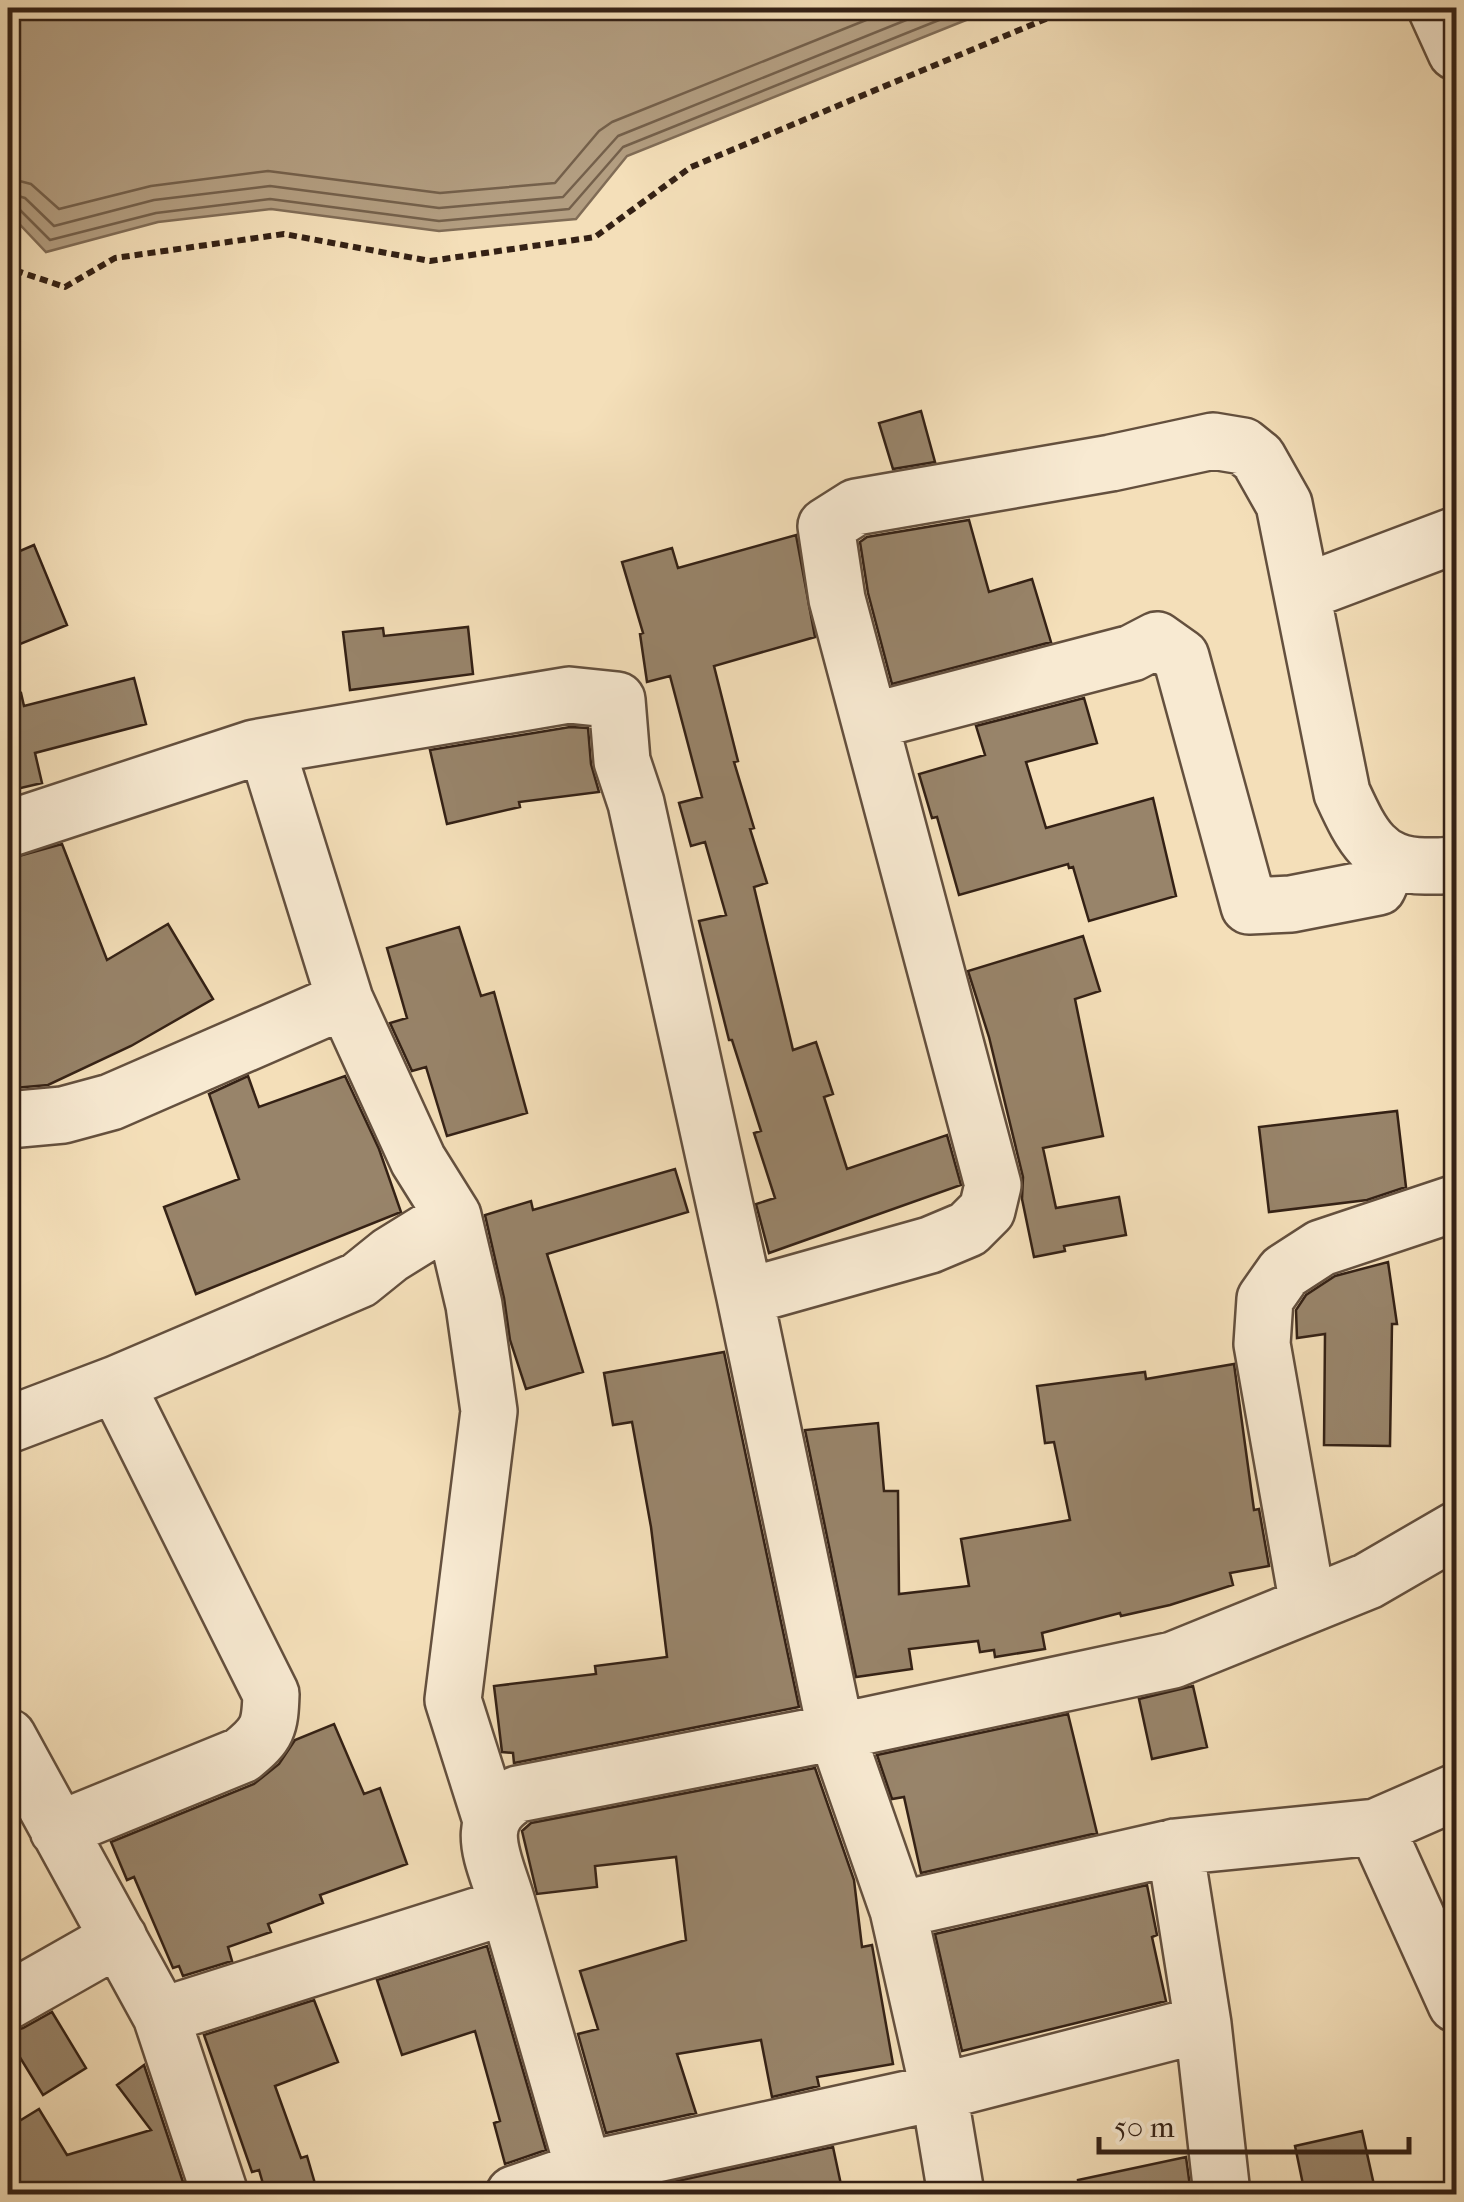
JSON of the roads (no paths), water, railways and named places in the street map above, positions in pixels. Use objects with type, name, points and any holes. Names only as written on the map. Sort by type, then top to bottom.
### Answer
[{"type":"street","points":[[1436,8],[1456,52]]},
{"type":"street","points":[[745,1297],[930,1245],[968,1229],[987,1210],[993,1185],[837,598],[826,526],[856,507],[1111,463],[1213,441],[1244,446],[1258,458],[1284,504],[1342,793],[1357,826],[1378,853],[1403,866],[1456,863]]},
{"type":"street","points":[[1302,594],[1456,535]]},
{"type":"street","points":[[872,721],[1132,653],[1157,640],[1181,657],[1248,906],[1292,904],[1378,888],[1390,860]]},
{"type":"street","points":[[8,829],[266,746],[569,695],[616,700],[622,761],[636,803],[745,1297],[836,1732],[898,1910],[940,2092],[956,2194]]},
{"type":"street","points":[[266,746],[345,1000],[418,1160],[454,1216],[474,1304],[490,1410],[453,1700],[490,1817],[488,1832],[584,2170]]},
{"type":"street","points":[[8,1120],[64,1115],[111,1102],[345,1000]]},
{"type":"street","points":[[1308,1605],[1262,1344],[1264,1299],[1284,1272],[1320,1248],[1456,1203]]},
{"type":"street","points":[[8,1425],[116,1384],[359,1280],[390,1255],[454,1216]]},
{"type":"street","points":[[58,1830],[242,1754],[262,1738],[270,1722],[271,1694],[116,1384]]},
{"type":"street","points":[[490,1817],[500,1804],[518,1794],[836,1732],[1172,1660],[1368,1580],[1456,1530]]},
{"type":"street","points":[[8,1737],[162,2016],[220,2194]]},
{"type":"street","points":[[898,1910],[1175,1847],[1376,1827],[1456,1792]]},
{"type":"street","points":[[1376,1827],[1456,2004]]},
{"type":"street","points":[[1175,1847],[1203,2024],[1222,2194]]},
{"type":"street","points":[[162,2016],[508,1906]]},
{"type":"street","points":[[8,2001],[118,1938]]},
{"type":"street","points":[[514,2194],[584,2170],[940,2092],[1203,2024]]},
{"type":"water","points":[[8,8],[996,8],[627,156],[576,219],[439,231],[271,209],[158,222],[46,252],[8,212]]}]
